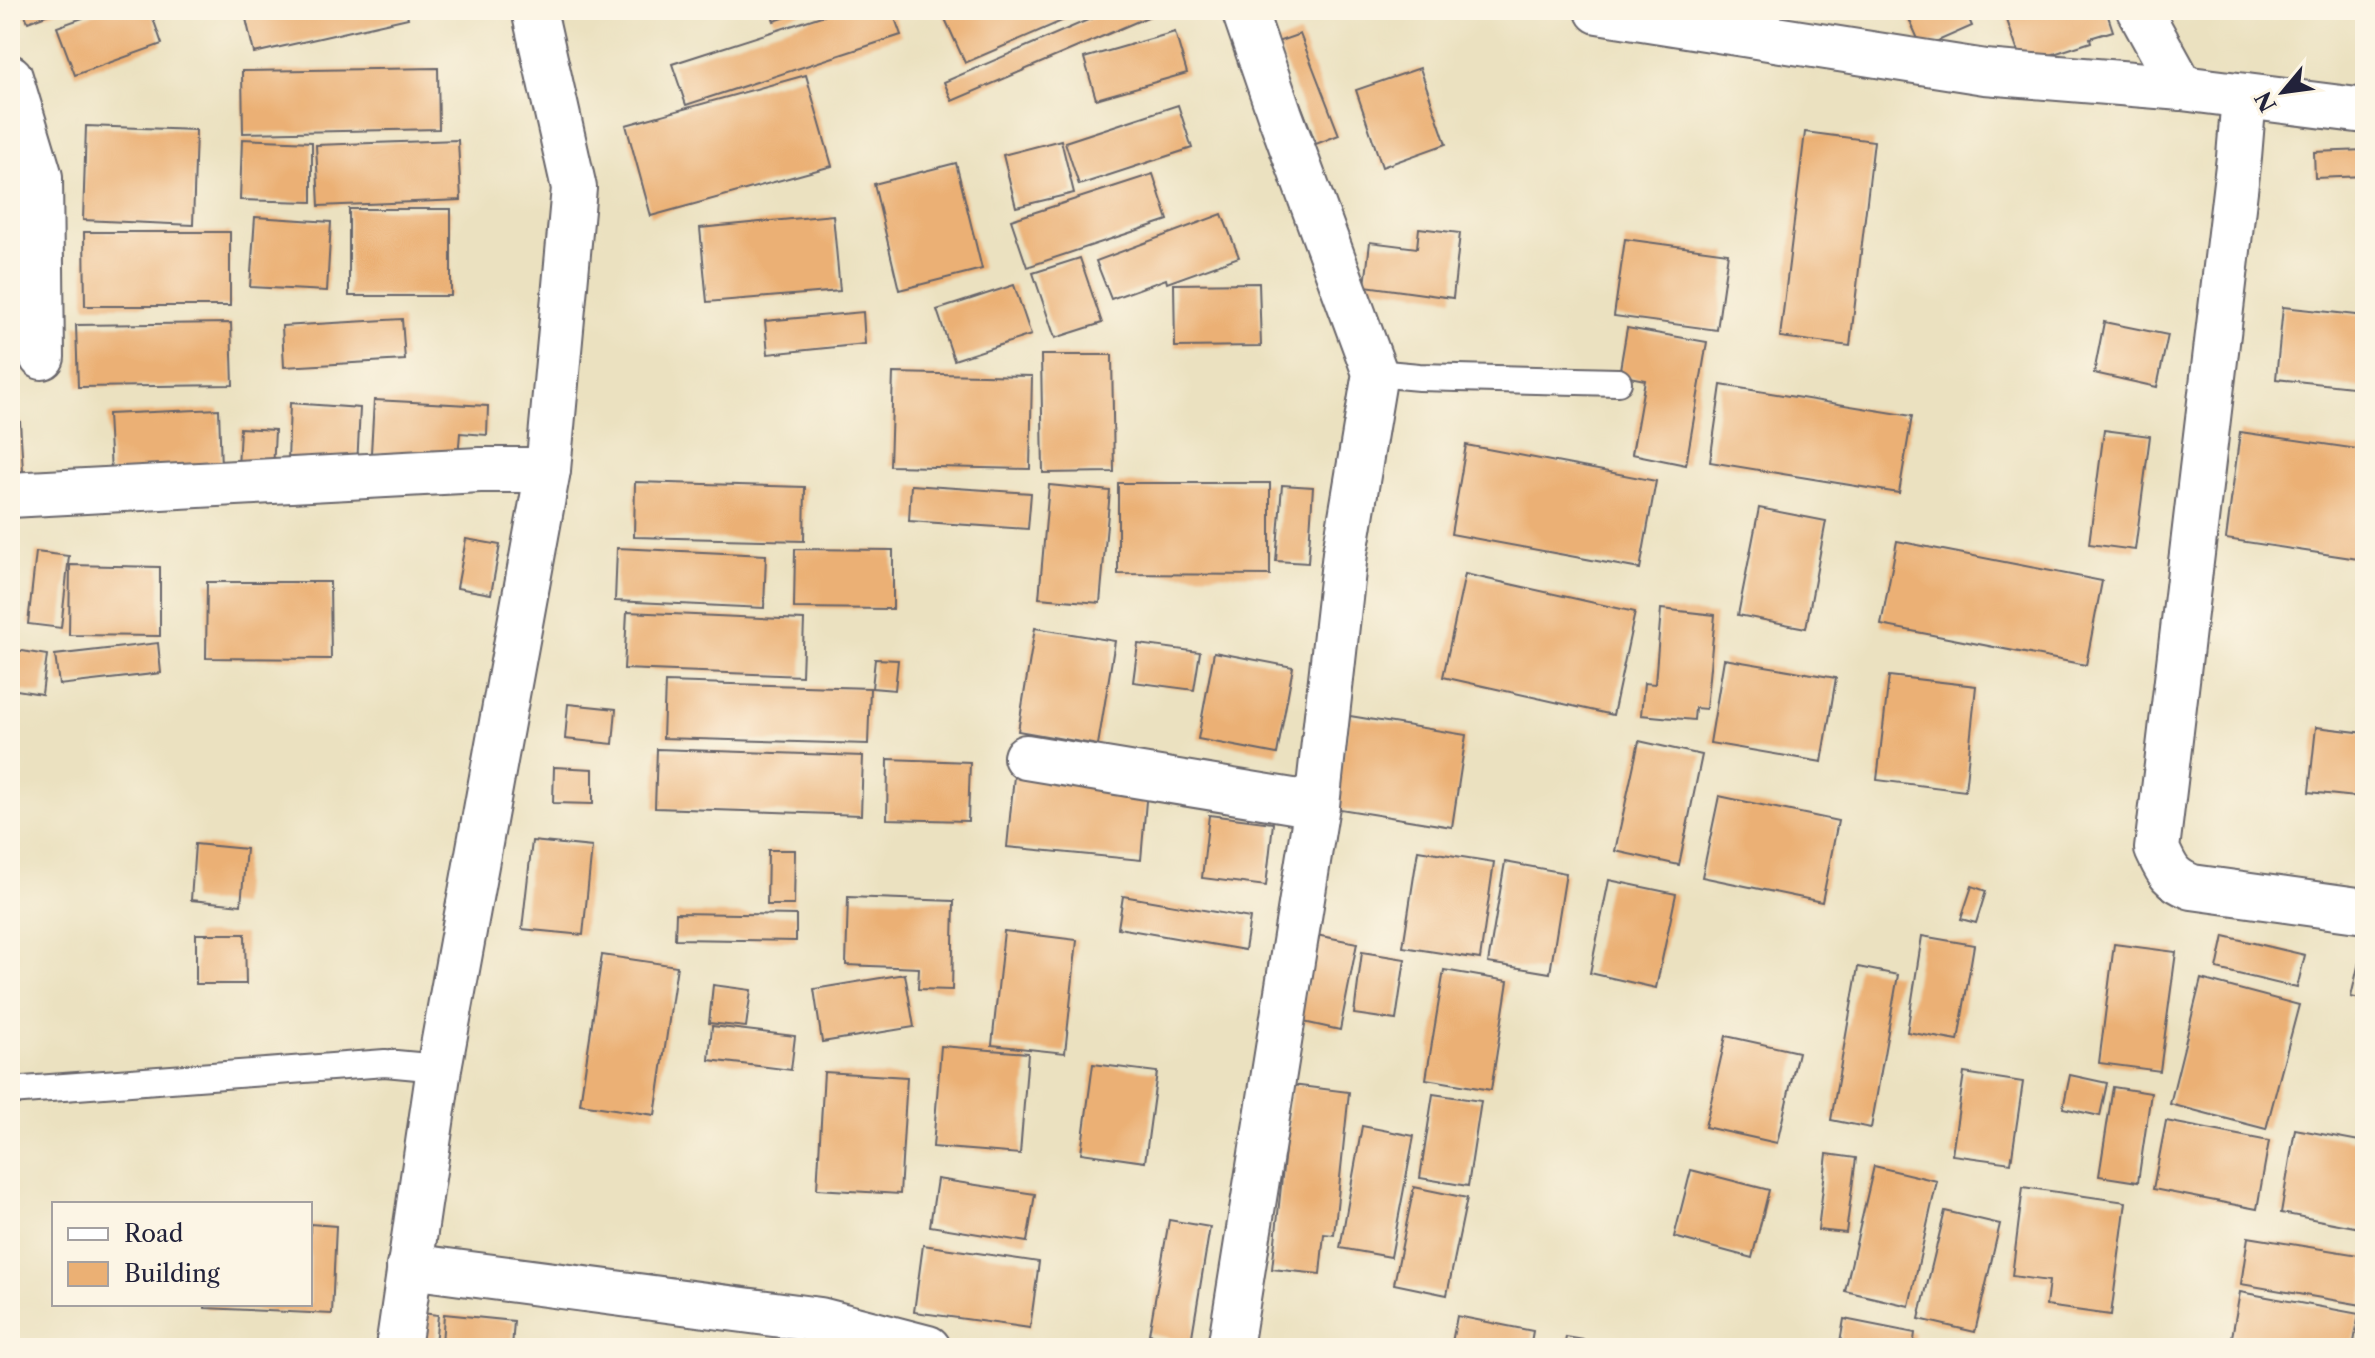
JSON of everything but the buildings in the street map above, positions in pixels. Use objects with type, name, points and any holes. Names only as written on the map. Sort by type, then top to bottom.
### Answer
[{"type":"street","points":[[398,1348],[439,1068],[548,470],[574,188],[534,10]]},
{"type":"street","points":[[1230,1348],[1317,805],[1345,553],[1375,373],[1244,10]]},
{"type":"street","points":[[2139,10],[2182,88]]},
{"type":"street","points":[[1598,11],[1985,72],[2182,88],[2365,111]]},
{"type":"street","points":[[10,77],[40,177],[42,357]]},
{"type":"street","points":[[2244,96],[2157,849],[2168,873],[2178,882],[2192,887],[2365,911]]},
{"type":"street","points":[[10,495],[480,470],[548,470]]},
{"type":"street","points":[[1026,757],[1317,805]]},
{"type":"street","points":[[409,1266],[818,1334],[928,1348]]},
{"type":"lane","points":[[1375,373],[1618,382]]},
{"type":"lane","points":[[10,1091],[385,1063],[439,1068]]}]
